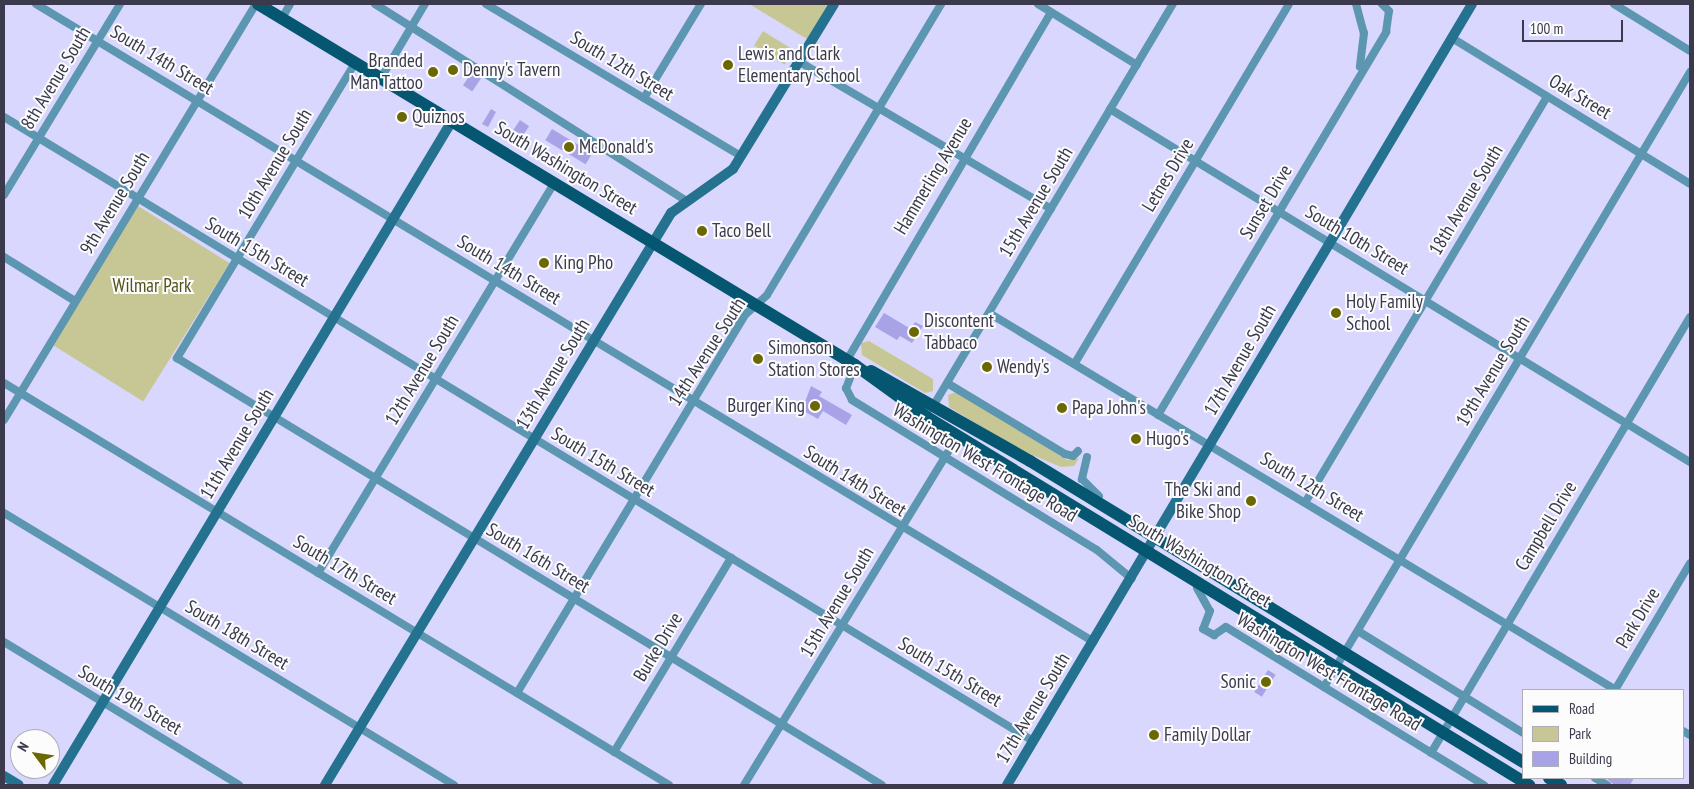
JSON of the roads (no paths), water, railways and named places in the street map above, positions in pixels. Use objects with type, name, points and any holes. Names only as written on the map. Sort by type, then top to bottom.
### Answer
[{"type":"main road","name":"South Washington Street","points":[[257,4],[653,242],[754,305],[851,362],[934,404],[1125,518],[1522,761]]},
{"type":"main road","name":"South Washington Street","points":[[851,362],[927,417],[1529,785]]},
{"type":"street","name":"South 14th Street","points":[[36,4],[197,99],[901,528],[1094,642]]},
{"type":"street","name":"8th Avenue South","points":[[4,195],[120,4]]},
{"type":"street","name":"9th Avenue South","points":[[4,420],[197,99],[257,4]]},
{"type":"street","points":[[282,18],[290,4]]},
{"type":"street","points":[[375,4],[685,200]]},
{"type":"street","points":[[381,78],[425,4]]},
{"type":"street","name":"South 12th Street","points":[[486,4],[742,156]]},
{"type":"street","points":[[644,98],[701,4]]},
{"type":"street","name":"13th Avenue South","points":[[325,785],[653,242],[685,200],[727,174],[742,156],[834,4]]},
{"type":"street","name":"14th Avenue South","points":[[517,693],[693,400],[754,305],[767,294],[941,4]]},
{"type":"street","points":[[1038,4],[1137,65]]},
{"type":"street","name":"15th Avenue South","points":[[927,417],[1173,4]]},
{"type":"street","name":"Letnes Drive","points":[[1075,364],[1288,4]]},
{"type":"street","points":[[1356,4],[1364,54],[1356,80]]},
{"type":"street","name":"Sunset Drive","points":[[1158,415],[1386,32],[1388,11],[1382,4]]},
{"type":"street","name":"17th Avenue South","points":[[1007,785],[1132,579],[1472,4]]},
{"type":"street","points":[[1614,4],[1690,51]]},
{"type":"street","name":"Hammerling Avenue","points":[[851,362],[963,157],[1051,12]]},
{"type":"street","name":"Oak Street","points":[[1452,38],[1690,184]]},
{"type":"street","points":[[798,61],[1051,209]]},
{"type":"street","name":"10th Avenue South","points":[[177,358],[355,63]]},
{"type":"street","name":"19th Avenue South","points":[[1324,687],[1690,72]]},
{"type":"street","name":"18th Avenue South","points":[[1306,501],[1547,96]]},
{"type":"street","name":"South 10th Street","points":[[1110,109],[1690,462]]},
{"type":"street","name":"South 15th Street","points":[[4,117],[1033,741]]},
{"type":"street","name":"11th Avenue South","points":[[53,785],[452,121]]},
{"type":"street","name":"12th Avenue South","points":[[318,573],[554,183]]},
{"type":"street","points":[[4,257],[75,301]]},
{"type":"street","name":"South 12th Street","points":[[989,313],[1158,415],[1306,501],[1613,689]]},
{"type":"street","name":"Campbell Drive","points":[[1431,753],[1690,317]]},
{"type":"street","name":"South 16th Street","points":[[177,358],[375,480],[882,785]]},
{"type":"street","name":"Washington West Frontage Road","points":[[851,362],[846,382],[848,396],[1097,550],[1132,579]]},
{"type":"street","name":"South 17th Street","points":[[4,382],[669,785]]},
{"type":"street","points":[[947,383],[1065,454],[1073,456],[1078,451]]},
{"type":"street","name":"15th Avenue South","points":[[744,785],[840,625],[958,436]]},
{"type":"street","points":[[1087,457],[1082,474],[1085,485],[1125,518]]},
{"type":"street","name":"South 18th Street","points":[[4,512],[454,785]]},
{"type":"street","name":"Burke Drive","points":[[614,752],[731,558]]},
{"type":"street","name":"Park Drive","points":[[1616,689],[1690,563]]},
{"type":"street","name":"Washington West Frontage Road","points":[[1172,566],[1208,600],[1210,611],[1203,629],[1214,635],[1226,627],[1484,785]]},
{"type":"street","points":[[1358,631],[1522,732]]},
{"type":"street","name":"South 19th Street","points":[[4,642],[239,785]]},
{"type":"street","points":[[4,776],[19,785]]},
{"type":"place","name":"Lewis and Clark Elementary School","points":[[728,65]]},
{"type":"place","name":"Denny's Tavern","points":[[453,70]]},
{"type":"place","name":"Branded Man Tattoo","points":[[433,72]]},
{"type":"place","name":"Quiznos","points":[[402,117]]},
{"type":"place","name":"McDonald's","points":[[569,147]]},
{"type":"place","name":"Taco Bell","points":[[702,231]]},
{"type":"place","name":"King Pho","points":[[544,263]]},
{"type":"place","name":"Holy Family School","points":[[1336,313]]},
{"type":"place","name":"Discontent Tabbaco","points":[[914,332]]},
{"type":"place","name":"Simonson Station Stores","points":[[758,359]]},
{"type":"place","name":"Wendy's","points":[[987,367]]},
{"type":"place","name":"Burger King","points":[[815,406]]},
{"type":"place","name":"Papa John's","points":[[1062,408]]},
{"type":"place","name":"Hugo's","points":[[1136,439]]},
{"type":"place","name":"The Ski and Bike Shop","points":[[1251,501]]},
{"type":"place","name":"Sonic","points":[[1266,682]]},
{"type":"place","name":"Family Dollar","points":[[1154,735]]},
{"type":"park label","name":"Wilmar Park","points":[[152,286]]}]
